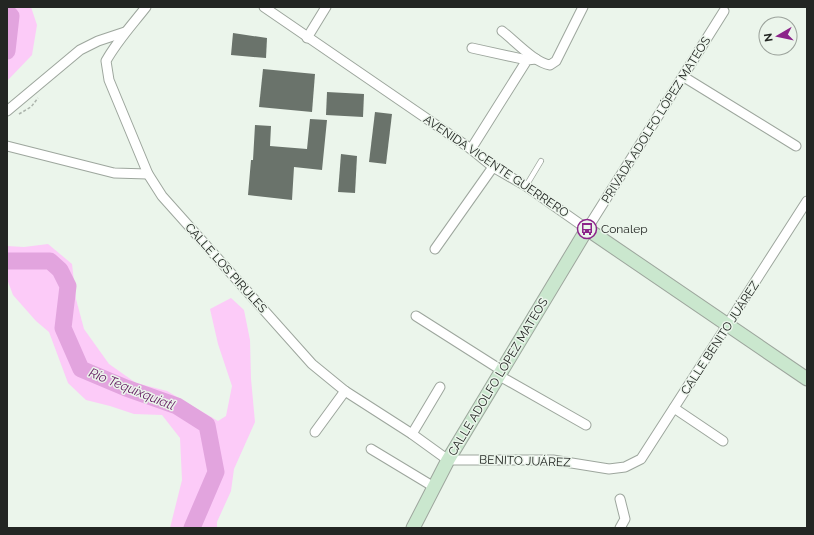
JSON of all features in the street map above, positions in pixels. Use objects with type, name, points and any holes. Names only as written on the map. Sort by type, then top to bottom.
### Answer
[{"type":"main road","name":"AVENIDA VICENTE GUERRERO","points":[[587,229],[807,379]]},
{"type":"main road","name":"CALLE ADOLFO LÓPEZ MATEOS","points":[[413,528],[448,460],[587,229]]},
{"type":"street","name":"CALLE LOS PIRULES","points":[[146,7],[127,32],[116,42],[106,61],[109,80],[148,174],[162,196],[312,364],[345,391],[412,434],[448,460]]},
{"type":"street","name":"AVENIDA VICENTE GUERRERO","points":[[264,7],[471,149],[493,167],[526,186],[587,229]]},
{"type":"street","points":[[308,38],[326,7]]},
{"type":"street","points":[[472,48],[532,59],[550,65],[556,61],[583,7]]},
{"type":"street","name":"PRIVADA ADOLFO LÓPEZ MATEOS","points":[[587,229],[724,11]]},
{"type":"street","points":[[502,31],[532,59]]},
{"type":"street","points":[[7,111],[80,50],[98,41],[127,32]]},
{"type":"street","points":[[471,149],[532,59]]},
{"type":"street","points":[[684,76],[796,146]]},
{"type":"street","points":[[7,146],[114,173],[148,174]]},
{"type":"street","points":[[435,249],[493,167]]},
{"type":"street","name":"CALLE BENITO JUÁREZ","points":[[625,467],[641,459],[807,201]]},
{"type":"street","points":[[416,316],[500,373],[586,425]]},
{"type":"street","points":[[412,434],[440,387]]},
{"type":"street","points":[[315,432],[345,391]]},
{"type":"street","points":[[674,408],[723,441]]},
{"type":"street","points":[[372,449],[434,487]]},
{"type":"street","name":"BENITO JUÁREZ","points":[[448,460],[553,460],[610,469],[625,467]]},
{"type":"street","points":[[620,499],[625,519],[620,528]]},
{"type":"lane","points":[[526,186],[541,161]]},
{"type":"shaded area","points":[[7,7],[31,7],[37,25],[32,55],[7,81]]},
{"type":"shaded area","points":[[48,244],[72,264],[76,299],[84,329],[109,364],[136,383],[167,391],[218,421],[226,416],[232,386],[218,344],[210,309],[231,298],[244,310],[250,340],[251,379],[255,422],[234,469],[231,491],[217,522],[217,528],[170,528],[182,480],[180,438],[162,415],[134,414],[86,400],[68,383],[49,332],[36,321],[13,295],[7,279],[7,246],[24,247]]},
{"type":"building","points":[[233,33],[267,38],[266,58],[231,55]]},
{"type":"building","points":[[263,69],[315,74],[312,112],[259,107]]},
{"type":"building","points":[[327,92],[364,94],[363,117],[326,115]]},
{"type":"building","points":[[375,112],[392,114],[386,164],[369,162]]},
{"type":"building","points":[[310,119],[327,120],[322,170],[294,167],[292,200],[248,195],[251,160],[253,160],[255,125],[271,126],[270,146],[307,149]]},
{"type":"building","points":[[341,154],[357,156],[355,193],[338,192]]},
{"type":"waterway","name":"Río Tequixquiatl","points":[[7,12],[11,16],[7,51]]},
{"type":"waterway","name":"Río Tequixquiatl","points":[[7,261],[50,261],[60,270],[68,286],[63,328],[81,369],[126,388],[177,406],[207,425],[216,472],[192,528]]},
{"type":"place","name":"Conalep","points":[[587,229]]}]
